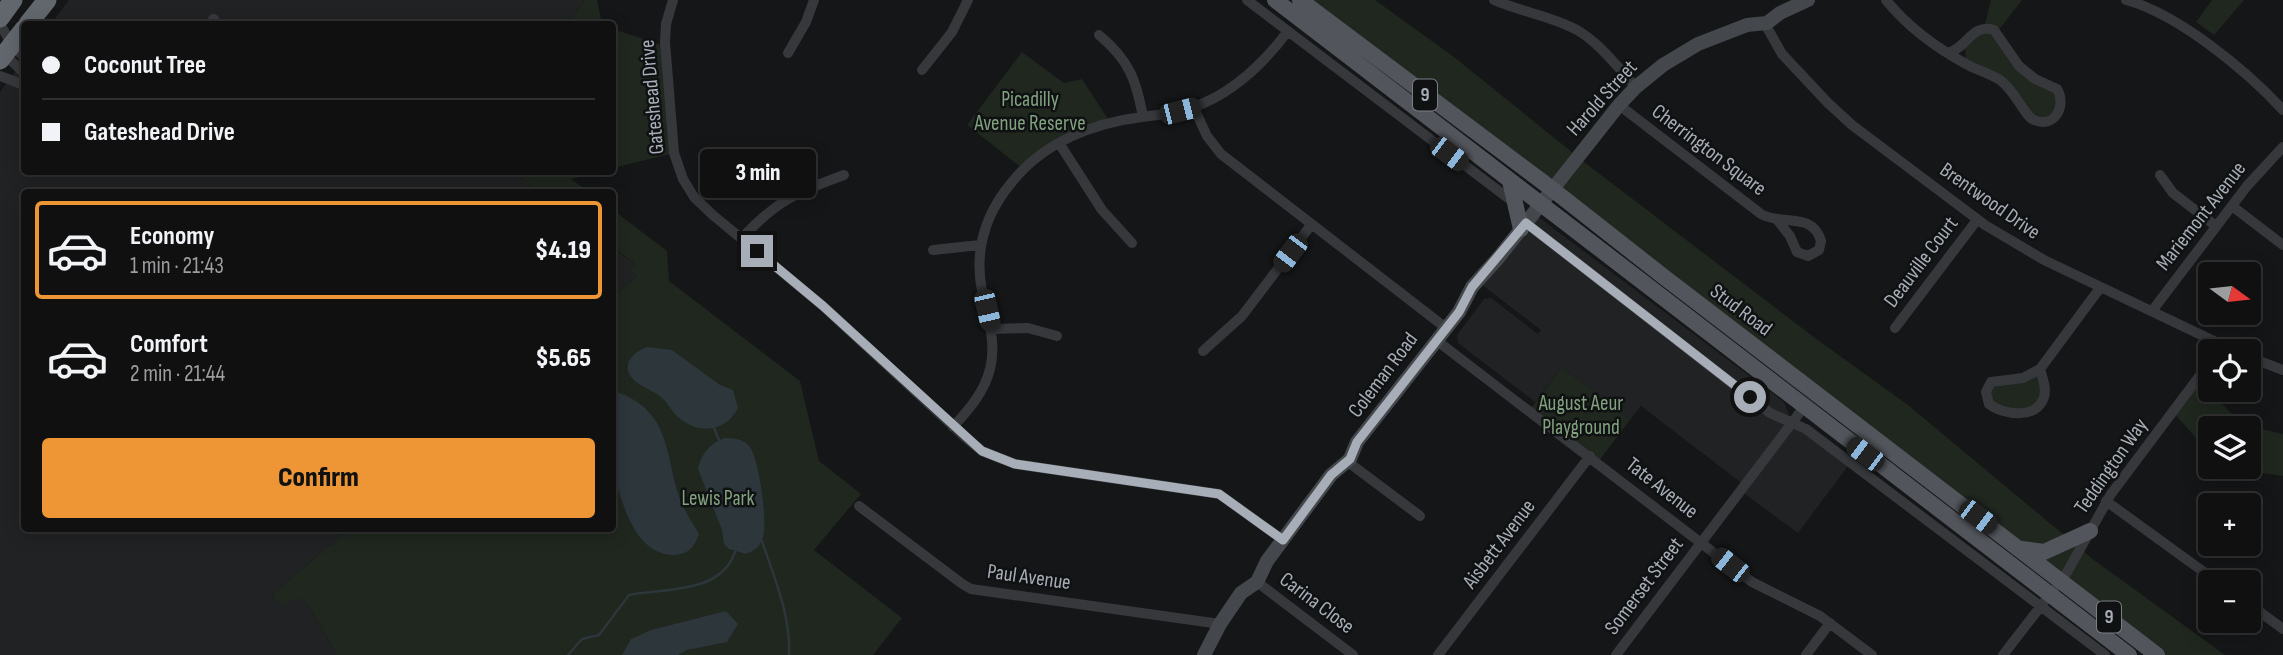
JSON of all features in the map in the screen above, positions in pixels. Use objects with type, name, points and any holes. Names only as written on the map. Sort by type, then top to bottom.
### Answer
[{"type":"highway","points":[[0,18],[13,0]]},
{"type":"highway","points":[[8,53],[21,36]]},
{"type":"main road","name":"Stud Road","points":[[1275,0],[1500,179],[1540,204],[1804,407],[2045,601],[2129,655]]},
{"type":"main road","name":"Stud Road","points":[[1300,0],[1552,189],[2157,655]]},
{"type":"main road","points":[[1500,179],[1523,226]]},
{"type":"main road","points":[[2016,547],[2045,552],[2090,531]]},
{"type":"street","name":"Gateshead Drive","points":[[673,0],[666,24],[665,46],[671,133],[676,162],[694,197],[714,216],[823,306],[982,451],[1015,464],[1219,494],[1283,540]]},
{"type":"street","points":[[788,53],[806,22],[814,0]]},
{"type":"street","points":[[922,71],[952,32],[968,0]]},
{"type":"street","points":[[1247,0],[1500,179],[1508,198]]},
{"type":"street","points":[[1494,0],[1561,22],[1578,31],[1597,45],[1636,87]]},
{"type":"street","points":[[1886,0],[1908,23],[1948,53],[1993,76],[2008,87],[2017,96],[2027,116],[2034,120],[2047,121],[2058,114],[2061,104],[2057,89],[2035,79],[2019,66],[1997,32],[1980,28],[1957,50],[1948,53]]},
{"type":"street","points":[[2126,0],[2176,21],[2243,72],[2283,110]]},
{"type":"street","name":"Harold Street","points":[[1552,189],[1619,105],[1663,65],[1704,41],[1747,24],[1765,24],[1804,1]]},
{"type":"street","points":[[0,24],[8,53],[21,69]]},
{"type":"street","name":"Brentwood Drive","points":[[1765,24],[1782,54],[1814,90],[1853,125],[1978,220],[2031,253],[2152,311],[2203,339]]},
{"type":"street","points":[[953,427],[975,401],[987,380],[992,361],[991,329],[982,290],[980,245],[990,215],[1004,191],[1029,163],[1059,143],[1097,126],[1194,108],[1225,92],[1250,73],[1288,31]]},
{"type":"street","points":[[1099,35],[1117,50],[1128,65],[1143,117]]},
{"type":"street","points":[[1966,42],[1966,64]]},
{"type":"street","points":[[0,76],[21,84]]},
{"type":"street","name":"Cherrington Square","points":[[1619,105],[1761,214],[1778,221]]},
{"type":"street","points":[[1194,108],[1207,136],[1221,154],[1446,328]]},
{"type":"street","points":[[1059,143],[1102,210],[1132,243]]},
{"type":"street","name":"Mariemont Avenue","points":[[2152,311],[2247,186],[2283,147]]},
{"type":"street","points":[[741,238],[762,216],[786,199],[844,175]]},
{"type":"street","points":[[2160,175],[2173,193],[2216,226]]},
{"type":"street","name":"Coleman Road","points":[[1203,655],[1241,593],[1257,582],[1265,565],[1331,475],[1348,462],[1355,446],[1459,312],[1472,287],[1552,189]]},
{"type":"street","points":[[2232,206],[2283,244]]},
{"type":"street","name":"Deauville Court","points":[[1895,328],[1978,220]]},
{"type":"street","points":[[1203,351],[1242,316],[1311,225]]},
{"type":"street","name":"Stud Road","points":[[1523,226],[1773,415],[1815,435],[2045,601],[2105,655]]},
{"type":"street","points":[[933,250],[980,245]]},
{"type":"street","points":[[2040,369],[2045,392],[2039,404],[2025,412],[2014,414],[1989,404],[1986,392],[1991,382],[2019,379],[2040,369],[2100,288]]},
{"type":"street","points":[[991,329],[1028,328],[1057,336]]},
{"type":"street","name":"Tate Avenue","points":[[1436,340],[1752,582],[1830,623],[1872,655]]},
{"type":"street","points":[[2261,362],[2283,370]]},
{"type":"street","name":"Teddington Way","points":[[2004,655],[2061,581],[2106,501],[2198,378]]},
{"type":"street","name":"Somerset Street","points":[[1616,655],[1804,407]]},
{"type":"street","name":"Aisbett Avenue","points":[[1438,655],[1590,456]]},
{"type":"street","points":[[1348,462],[1420,516]]},
{"type":"street","points":[[2106,501],[2201,570]]},
{"type":"street","name":"Paul Avenue","points":[[859,506],[971,589],[1220,624]]},
{"type":"street","name":"Carina Close","points":[[1257,582],[1353,655]]},
{"type":"street","points":[[2261,613],[2283,629]]},
{"type":"street","points":[[1806,655],[1830,623]]},
{"type":"shaded area","points":[[69,0],[585,0],[569,21],[53,21]]},
{"type":"shaded area","points":[[21,63],[21,175],[517,175],[537,189],[21,189],[21,532],[345,532],[272,595],[280,601],[301,599],[308,604],[337,655],[0,655],[0,92]]},
{"type":"shaded area","points":[[1533,213],[1784,402],[1792,422],[1851,462],[1798,533],[1741,491],[1744,485],[1641,406],[1630,420],[1562,367],[1535,402],[1458,343],[1457,335],[1484,299],[1491,298],[1538,334],[1541,330],[1477,281]]},
{"type":"shaded area","points":[[616,250],[636,265],[637,276],[616,294]]},
{"type":"shaded area","points":[[647,347],[672,350],[720,385],[733,390],[738,408],[733,416],[711,428],[694,427],[678,417],[661,397],[630,375],[630,359]]},
{"type":"shaded area","points":[[616,394],[636,401],[648,411],[663,436],[681,501],[699,534],[692,547],[682,554],[658,552],[646,544],[629,519],[616,477]]},
{"type":"shaded area","points":[[725,438],[748,444],[760,478],[764,532],[759,545],[746,554],[729,549],[724,544],[722,530],[698,469],[707,450]]},
{"type":"shaded area","points":[[726,611],[738,624],[727,642],[687,650],[678,655],[622,655],[631,639],[651,630]]},
{"type":"green space","points":[[585,0],[597,0],[601,21],[569,21]]},
{"type":"green space","points":[[1302,0],[1375,0],[1454,57],[1588,165],[1815,338],[1908,405],[2094,560],[2225,655],[2157,655]]},
{"type":"green space","points":[[1991,0],[2022,0],[1997,32],[2011,57],[2050,85],[2060,109],[2038,122],[2017,96],[1966,64],[1965,46],[1984,28]]},
{"type":"green space","points":[[2212,0],[2244,0],[2214,35],[2196,22]]},
{"type":"green space","points":[[616,30],[665,46],[674,153],[616,167]]},
{"type":"green space","name":"Picadilly Avenue Reserve","points":[[1022,52],[1064,83],[1082,79],[1110,122],[1097,126],[1023,169],[967,125]]},
{"type":"green space","points":[[517,175],[588,175],[571,179],[585,189],[537,189]]},
{"type":"green space","name":"Lewis Park","points":[[616,212],[667,251],[669,281],[800,381],[819,461],[861,494],[814,550],[902,618],[873,655],[337,655],[308,604],[301,599],[281,607],[280,601],[277,603],[272,595],[345,532],[616,532],[616,294],[637,276],[631,271],[636,265],[616,249]]},
{"type":"green space","name":"August Aeur Playground","points":[[1562,367],[1630,420],[1598,462],[1529,411]]},
{"type":"green space","points":[[2040,369],[2045,395],[2022,413],[1986,399],[1987,388]]},
{"type":"green space","points":[[2197,379],[2198,402],[2220,402],[2234,416],[2198,416],[2198,440],[2173,412]]},
{"type":"green space","points":[[2261,429],[2283,434],[2283,476],[2261,473]]},
{"type":"waterway","points":[[714,428],[719,440]]},
{"type":"waterway","points":[[762,541],[784,611],[789,655]]},
{"type":"waterway","points":[[568,655],[582,639],[599,635],[629,595],[690,587],[705,582],[728,566],[735,552]]},
{"type":"route","points":[[757,251],[823,306],[982,451],[1015,464],[1219,494],[1283,540],[1331,475],[1350,459],[1357,442],[1459,312],[1468,292],[1526,223],[1750,397]]}]
